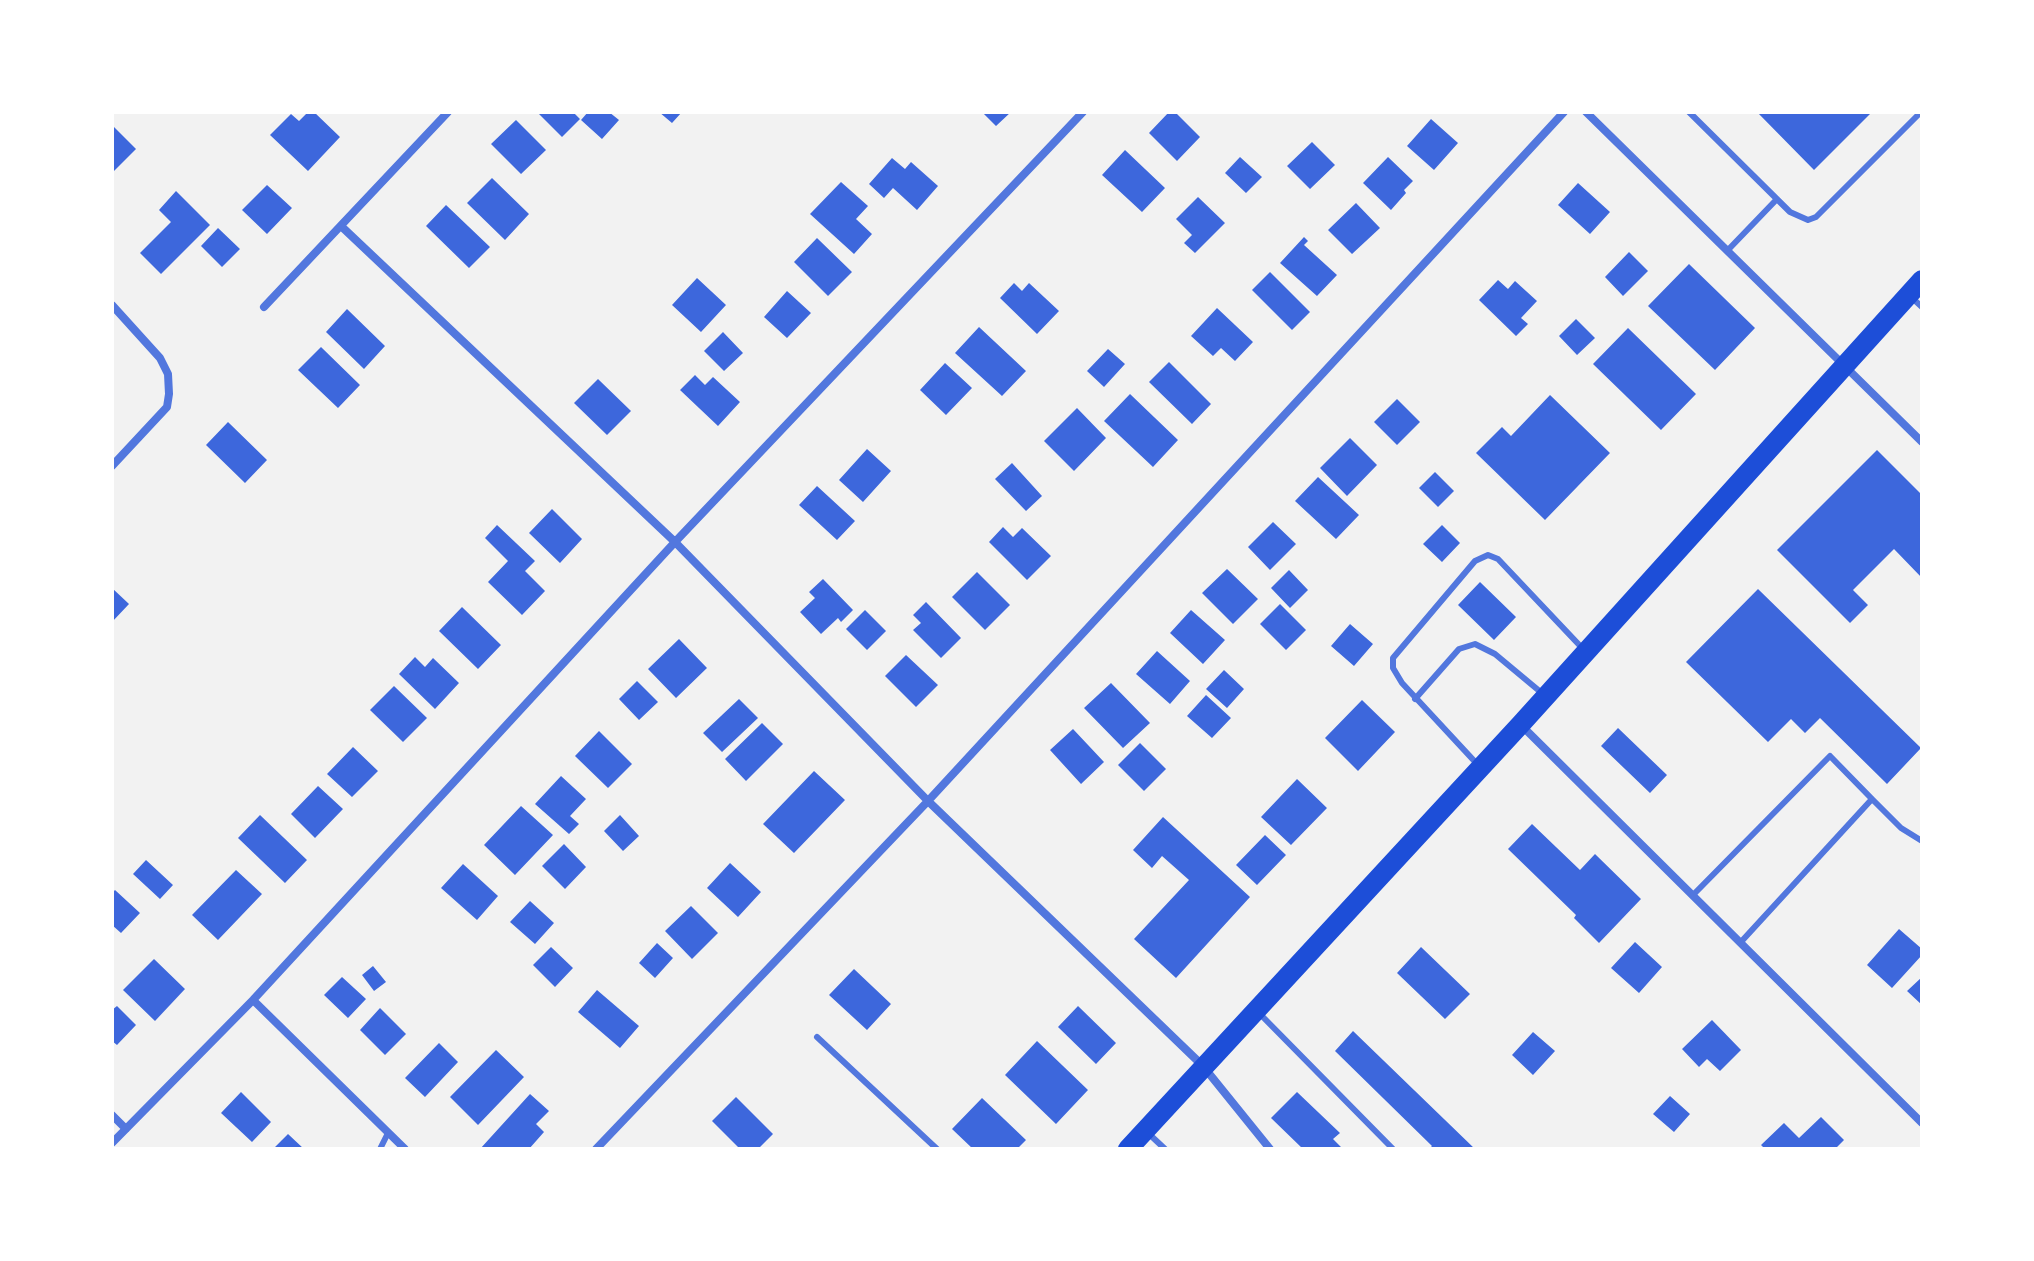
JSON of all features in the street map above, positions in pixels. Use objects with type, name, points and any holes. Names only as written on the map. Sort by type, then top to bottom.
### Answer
[{"type":"main road","points":[[1128,1149],[1520,725],[1845,366],[1918,294]]},
{"type":"street","points":[[264,307],[448,112]]},
{"type":"street","points":[[112,1143],[253,1000],[675,542],[1083,112]]},
{"type":"street","points":[[596,1149],[928,801],[1564,112]]},
{"type":"street","points":[[1586,112],[1922,442]]},
{"type":"street","points":[[341,226],[675,542],[928,801],[1203,1066],[1270,1149]]},
{"type":"street","points":[[112,305],[160,358],[168,374],[167,407],[112,466]]},
{"type":"street","points":[[1520,725],[1922,1123]]},
{"type":"street","points":[[253,1000],[405,1149]]},
{"type":"street","points":[[112,1115],[126,1129]]},
{"type":"lane","points":[[1689,112],[1790,212],[1808,220],[1816,217],[1921,112]]},
{"type":"lane","points":[[1727,251],[1777,199]]},
{"type":"lane","points":[[1481,767],[1415,699],[1393,668],[1393,658],[1475,561],[1488,555],[1498,559],[1586,652]]},
{"type":"lane","points":[[1415,699],[1459,649],[1475,644],[1495,654],[1545,697]]},
{"type":"lane","points":[[1693,895],[1830,756],[1901,828],[1922,841]]},
{"type":"lane","points":[[1740,943],[1872,799]]},
{"type":"lane","points":[[1256,1010],[1393,1149]]},
{"type":"lane","points":[[817,1037],[937,1149]]},
{"type":"lane","points":[[1145,1130],[1165,1149]]},
{"type":"lane","points":[[380,1149],[388,1133]]},
{"type":"building","points":[[308,112],[314,112],[340,137],[308,171],[270,135],[291,114],[299,121]]},
{"type":"building","points":[[537,112],[573,112],[580,119],[562,137]]},
{"type":"building","points":[[588,112],[609,112],[619,120],[602,139],[581,120]]},
{"type":"building","points":[[659,112],[682,112],[672,123]]},
{"type":"building","points":[[982,112],[1011,112],[996,126]]},
{"type":"building","points":[[1169,112],[1175,112],[1200,137],[1177,161],[1149,133]]},
{"type":"building","points":[[1757,112],[1872,112],[1814,170]]},
{"type":"building","points":[[1431,119],[1458,143],[1434,170],[1407,146]]},
{"type":"building","points":[[516,120],[546,150],[521,174],[491,144]]},
{"type":"building","points":[[112,125],[136,149],[112,173]]},
{"type":"building","points":[[1312,142],[1335,165],[1310,189],[1287,166]]},
{"type":"building","points":[[1125,150],[1165,188],[1142,212],[1102,175]]},
{"type":"building","points":[[1240,157],[1262,177],[1246,193],[1225,173]]},
{"type":"building","points":[[1388,157],[1413,181],[1391,210],[1363,183]]},
{"type":"building","points":[[892,158],[905,169],[911,162],[938,186],[917,210],[893,188],[884,198],[869,184]]},
{"type":"building","points":[[492,178],[529,214],[505,240],[467,203]]},
{"type":"building","points":[[841,182],[868,206],[856,219],[872,234],[854,254],[810,214]]},
{"type":"building","points":[[1578,183],[1610,212],[1590,234],[1558,205]]},
{"type":"building","points":[[267,185],[292,208],[267,234],[242,210]]},
{"type":"building","points":[[176,191],[210,225],[161,274],[140,253],[171,222],[159,210]]},
{"type":"building","points":[[1198,197],[1225,223],[1195,253],[1184,243],[1192,235],[1176,219]]},
{"type":"building","points":[[1356,203],[1380,228],[1352,254],[1328,230]]},
{"type":"building","points":[[446,205],[490,247],[469,268],[426,226]]},
{"type":"building","points":[[218,228],[240,249],[222,267],[201,246]]},
{"type":"building","points":[[1304,237],[1308,241],[1304,245],[1337,275],[1317,296],[1280,263]]},
{"type":"building","points":[[817,238],[852,272],[828,296],[794,262]]},
{"type":"building","points":[[1629,252],[1648,271],[1623,296],[1605,277]]},
{"type":"building","points":[[1689,264],[1755,328],[1715,370],[1648,306]]},
{"type":"building","points":[[1270,272],[1310,312],[1292,330],[1252,290]]},
{"type":"building","points":[[697,278],[726,305],[701,332],[672,305]]},
{"type":"building","points":[[1498,280],[1508,289],[1515,281],[1537,301],[1521,318],[1528,324],[1516,336],[1479,300]]},
{"type":"building","points":[[1014,283],[1022,291],[1029,283],[1059,311],[1037,334],[1000,298]]},
{"type":"building","points":[[787,291],[811,313],[787,338],[764,317]]},
{"type":"building","points":[[1217,308],[1253,342],[1235,361],[1221,348],[1213,356],[1191,336]]},
{"type":"building","points":[[347,309],[385,346],[364,369],[326,332]]},
{"type":"building","points":[[1576,319],[1595,338],[1577,355],[1559,336]]},
{"type":"building","points":[[979,327],[1026,371],[1002,396],[955,353]]},
{"type":"building","points":[[1628,328],[1696,394],[1661,430],[1593,364]]},
{"type":"building","points":[[723,332],[743,353],[724,371],[704,351]]},
{"type":"building","points":[[321,347],[360,385],[338,408],[298,370]]},
{"type":"building","points":[[1108,349],[1125,364],[1104,387],[1087,371]]},
{"type":"building","points":[[1169,362],[1211,404],[1192,424],[1149,382]]},
{"type":"building","points":[[945,363],[972,388],[946,415],[920,390]]},
{"type":"building","points":[[695,375],[705,385],[713,377],[740,402],[718,426],[680,390]]},
{"type":"building","points":[[598,379],[631,411],[607,435],[574,403]]},
{"type":"building","points":[[1130,394],[1178,440],[1153,467],[1104,421]]},
{"type":"building","points":[[1550,395],[1610,453],[1545,520],[1476,453],[1502,427],[1511,436]]},
{"type":"building","points":[[1397,399],[1420,422],[1397,445],[1374,422]]},
{"type":"building","points":[[1077,408],[1106,438],[1074,471],[1044,441]]},
{"type":"building","points":[[228,422],[267,460],[245,483],[206,445]]},
{"type":"building","points":[[1350,438],[1377,465],[1347,496],[1320,468]]},
{"type":"building","points":[[867,449],[891,471],[863,502],[839,480]]},
{"type":"building","points":[[1877,450],[1922,495],[1922,578],[1894,549],[1853,590],[1868,605],[1850,623],[1777,550]]},
{"type":"building","points":[[1012,463],[1042,496],[1026,511],[995,479]]},
{"type":"building","points":[[1435,472],[1454,491],[1438,507],[1419,488]]},
{"type":"building","points":[[1318,477],[1359,515],[1336,539],[1295,501]]},
{"type":"building","points":[[817,486],[855,521],[837,540],[799,505]]},
{"type":"building","points":[[552,509],[582,539],[560,563],[529,533]]},
{"type":"building","points":[[1273,522],[1296,544],[1270,570],[1248,547]]},
{"type":"building","points":[[497,525],[535,561],[525,571],[545,591],[522,615],[488,582],[508,561],[485,538]]},
{"type":"building","points":[[1442,525],[1460,543],[1442,562],[1423,544]]},
{"type":"building","points":[[1003,527],[1013,537],[1022,528],[1051,556],[1027,580],[989,542]]},
{"type":"building","points":[[1227,569],[1258,599],[1233,624],[1202,593]]},
{"type":"building","points":[[1289,570],[1308,590],[1290,608],[1271,588]]},
{"type":"building","points":[[977,572],[1010,605],[985,630],[952,597]]},
{"type":"building","points":[[823,579],[853,610],[841,622],[838,618],[821,634],[800,612],[815,598],[809,592]]},
{"type":"building","points":[[1480,582],[1516,617],[1494,640],[1458,605]]},
{"type":"building","points":[[112,588],[129,604],[112,622]]},
{"type":"building","points":[[1758,589],[1921,748],[1887,784],[1820,718],[1805,733],[1791,719],[1768,742],[1686,662]]},
{"type":"building","points":[[926,602],[961,638],[941,658],[913,630],[921,623],[913,615]]},
{"type":"building","points":[[1280,604],[1306,630],[1286,650],[1260,624]]},
{"type":"building","points":[[462,607],[501,645],[478,669],[439,631]]},
{"type":"building","points":[[865,610],[886,631],[867,650],[846,629]]},
{"type":"building","points":[[1191,610],[1225,640],[1203,664],[1170,633]]},
{"type":"building","points":[[1350,624],[1373,644],[1354,666],[1331,646]]},
{"type":"building","points":[[679,639],[707,668],[676,698],[648,669]]},
{"type":"building","points":[[1157,651],[1190,681],[1170,704],[1136,674]]},
{"type":"building","points":[[906,655],[938,685],[916,707],[885,676]]},
{"type":"building","points":[[415,657],[425,667],[433,658],[459,683],[435,709],[399,674]]},
{"type":"building","points":[[1224,670],[1244,689],[1227,708],[1206,689]]},
{"type":"building","points":[[637,681],[658,702],[639,720],[619,699]]},
{"type":"building","points":[[1111,683],[1150,723],[1123,748],[1084,708]]},
{"type":"building","points":[[394,686],[427,718],[403,742],[370,710]]},
{"type":"building","points":[[1206,695],[1231,718],[1212,738],[1187,716]]},
{"type":"building","points":[[739,699],[758,718],[722,752],[703,733]]},
{"type":"building","points":[[1362,700],[1395,732],[1358,771],[1325,738]]},
{"type":"building","points":[[762,723],[783,744],[746,781],[725,759]]},
{"type":"building","points":[[1618,728],[1667,775],[1650,793],[1601,746]]},
{"type":"building","points":[[1073,729],[1104,762],[1081,784],[1050,750]]},
{"type":"building","points":[[599,731],[632,764],[608,788],[575,756]]},
{"type":"building","points":[[1140,743],[1166,769],[1144,791],[1118,765]]},
{"type":"building","points":[[353,747],[378,771],[352,797],[327,774]]},
{"type":"building","points":[[814,771],[845,800],[794,853],[763,824]]},
{"type":"building","points":[[561,776],[586,799],[570,816],[579,824],[569,834],[535,804]]},
{"type":"building","points":[[1297,779],[1327,808],[1291,845],[1261,817]]},
{"type":"building","points":[[318,786],[343,809],[315,838],[291,814]]},
{"type":"building","points":[[521,806],[553,835],[515,875],[484,845]]},
{"type":"building","points":[[260,815],[307,860],[285,883],[238,838]]},
{"type":"building","points":[[620,815],[639,836],[623,851],[604,831]]},
{"type":"building","points":[[1163,817],[1250,897],[1176,978],[1134,939],[1189,880],[1162,856],[1152,868],[1133,850]]},
{"type":"building","points":[[1532,824],[1580,870],[1595,854],[1641,899],[1599,943],[1574,918],[1576,915],[1508,849]]},
{"type":"building","points":[[1265,835],[1286,855],[1257,885],[1236,865]]},
{"type":"building","points":[[564,844],[586,867],[565,889],[542,866]]},
{"type":"building","points":[[146,860],[173,885],[160,899],[133,874]]},
{"type":"building","points":[[730,863],[761,892],[738,917],[707,888]]},
{"type":"building","points":[[463,864],[498,896],[477,920],[441,888]]},
{"type":"building","points":[[236,870],[262,894],[218,940],[192,915]]},
{"type":"building","points":[[115,890],[140,913],[121,933],[112,925],[112,893]]},
{"type":"building","points":[[530,901],[554,923],[535,944],[510,922]]},
{"type":"building","points":[[691,906],[718,933],[692,959],[665,931]]},
{"type":"building","points":[[1899,929],[1922,949],[1922,955],[1892,988],[1867,965]]},
{"type":"building","points":[[1635,942],[1662,967],[1639,993],[1611,968]]},
{"type":"building","points":[[657,943],[673,958],[655,978],[639,963]]},
{"type":"building","points":[[551,947],[573,968],[555,987],[533,965]]},
{"type":"building","points":[[1421,947],[1470,994],[1445,1019],[1397,973]]},
{"type":"building","points":[[154,959],[185,989],[155,1021],[123,990]]},
{"type":"building","points":[[373,966],[386,982],[374,991],[362,975]]},
{"type":"building","points":[[854,969],[891,1004],[867,1030],[829,995]]},
{"type":"building","points":[[342,977],[366,999],[348,1018],[324,995]]},
{"type":"building","points":[[1922,977],[1922,1005],[1907,991]]},
{"type":"building","points":[[597,990],[639,1026],[620,1048],[578,1012]]},
{"type":"building","points":[[117,1006],[136,1025],[117,1045],[112,1041],[112,1010]]},
{"type":"building","points":[[1078,1006],[1116,1043],[1096,1064],[1058,1027]]},
{"type":"building","points":[[380,1008],[406,1034],[385,1055],[360,1030]]},
{"type":"building","points":[[1712,1020],[1741,1050],[1720,1071],[1707,1059],[1699,1067],[1682,1049]]},
{"type":"building","points":[[1353,1031],[1475,1149],[1429,1149],[1432,1146],[1335,1051]]},
{"type":"building","points":[[1533,1032],[1555,1051],[1533,1075],[1512,1055]]},
{"type":"building","points":[[1037,1041],[1088,1090],[1056,1124],[1005,1075]]},
{"type":"building","points":[[439,1043],[458,1062],[425,1097],[405,1078]]},
{"type":"building","points":[[496,1050],[524,1077],[478,1125],[450,1097]]},
{"type":"building","points":[[241,1092],[271,1122],[252,1142],[221,1113]]},
{"type":"building","points":[[1297,1092],[1340,1133],[1333,1139],[1343,1149],[1303,1149],[1271,1118]]},
{"type":"building","points":[[530,1094],[549,1111],[536,1124],[544,1132],[529,1149],[480,1149]]},
{"type":"building","points":[[1670,1096],[1690,1114],[1674,1132],[1653,1114]]},
{"type":"building","points":[[736,1097],[773,1134],[758,1149],[740,1149],[712,1121]]},
{"type":"building","points":[[982,1098],[1026,1140],[1017,1149],[973,1149],[952,1129]]},
{"type":"building","points":[[1821,1117],[1844,1140],[1835,1149],[1765,1149],[1761,1145],[1784,1123],[1799,1138]]},
{"type":"building","points":[[288,1134],[304,1149],[273,1149]]}]
